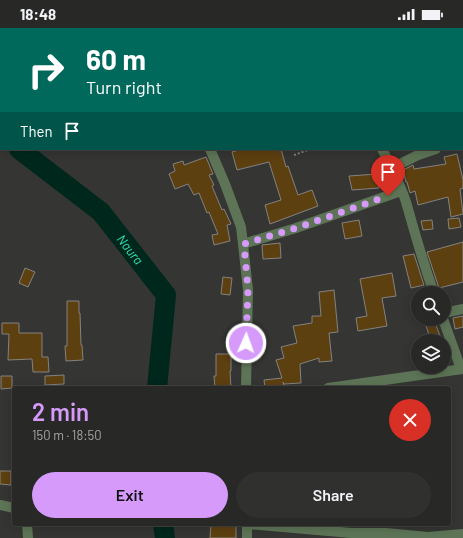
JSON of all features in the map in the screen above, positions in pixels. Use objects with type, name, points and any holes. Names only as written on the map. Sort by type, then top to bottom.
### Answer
[{"type":"street","points":[[210,150],[241,227],[244,244],[248,290],[246,386]]},
{"type":"street","points":[[383,150],[392,168],[401,191],[423,264],[431,286]]},
{"type":"street","points":[[392,168],[418,155],[433,150]]},
{"type":"street","points":[[244,244],[296,228],[401,191]]},
{"type":"street","points":[[451,312],[463,309]]},
{"type":"street","points":[[342,386],[462,369],[446,326]]},
{"type":"street","points":[[0,505],[12,508]]},
{"type":"street","points":[[27,526],[28,538]]},
{"type":"street","points":[[247,526],[247,538]]},
{"type":"street","points":[[268,526],[351,534],[386,533],[428,537],[463,534]]},
{"type":"path","points":[[294,155],[308,150]]},
{"type":"building","points":[[239,150],[281,150],[286,167],[288,166],[298,195],[312,190],[318,206],[270,224],[265,205],[281,200],[269,162],[237,170],[232,152]]},
{"type":"building","points":[[457,154],[463,180],[463,188],[460,189],[463,214],[451,217],[448,197],[418,205],[415,191],[410,193],[403,170],[413,165],[414,169],[446,164],[444,157]]},
{"type":"building","points":[[206,157],[213,174],[209,175],[214,185],[212,186],[222,210],[224,209],[231,224],[227,225],[230,241],[214,245],[212,235],[218,234],[199,193],[194,195],[188,184],[175,189],[169,174],[175,171],[173,164],[183,161],[184,165]]},
{"type":"building","points":[[377,174],[379,188],[352,190],[349,176]]},
{"type":"building","points":[[459,218],[461,227],[449,229],[448,219]]},
{"type":"building","points":[[359,220],[362,236],[345,239],[342,223]]},
{"type":"building","points":[[432,220],[433,229],[423,230],[421,221]]},
{"type":"building","points":[[463,242],[463,282],[447,286],[438,286],[427,252]]},
{"type":"building","points":[[280,243],[281,258],[263,259],[262,245]]},
{"type":"building","points":[[414,254],[424,285],[411,286],[411,288],[403,256]]},
{"type":"building","points":[[25,268],[35,272],[28,287],[19,283]]},
{"type":"building","points":[[392,273],[396,296],[382,298],[387,326],[358,331],[356,318],[367,316],[360,279]]},
{"type":"building","points":[[223,277],[232,278],[230,295],[221,294]]},
{"type":"building","points":[[334,290],[338,332],[329,333],[332,361],[319,362],[319,358],[300,364],[301,383],[284,384],[283,382],[284,386],[265,386],[264,380],[282,378],[276,360],[284,358],[281,347],[297,343],[293,326],[312,323],[312,316],[321,316],[319,292]]},
{"type":"building","points":[[67,301],[79,301],[83,360],[66,361],[65,346],[67,346]]},
{"type":"building","points":[[463,316],[463,327],[455,329],[453,318]]},
{"type":"building","points":[[2,323],[19,323],[19,333],[42,333],[42,357],[48,357],[49,372],[33,372],[32,359],[8,360],[9,334],[2,334]]},
{"type":"building","points":[[426,326],[436,326],[439,334],[429,334]]},
{"type":"building","points":[[216,354],[231,354],[231,386],[215,386],[214,376],[216,376]]},
{"type":"building","points":[[64,375],[64,384],[45,385],[45,376]]},
{"type":"building","points":[[1,376],[12,376],[12,388],[1,389]]},
{"type":"building","points":[[0,471],[11,471],[11,485],[0,484]]},
{"type":"building","points":[[211,526],[236,526],[236,538],[210,538]]},
{"type":"waterway","name":"Naura","points":[[20,150],[101,212],[166,295],[157,386]]},
{"type":"waterway","name":"Naura","points":[[163,526],[165,538]]},
{"type":"route","points":[[246,343],[248,290],[244,244],[296,228],[388,196]]}]
